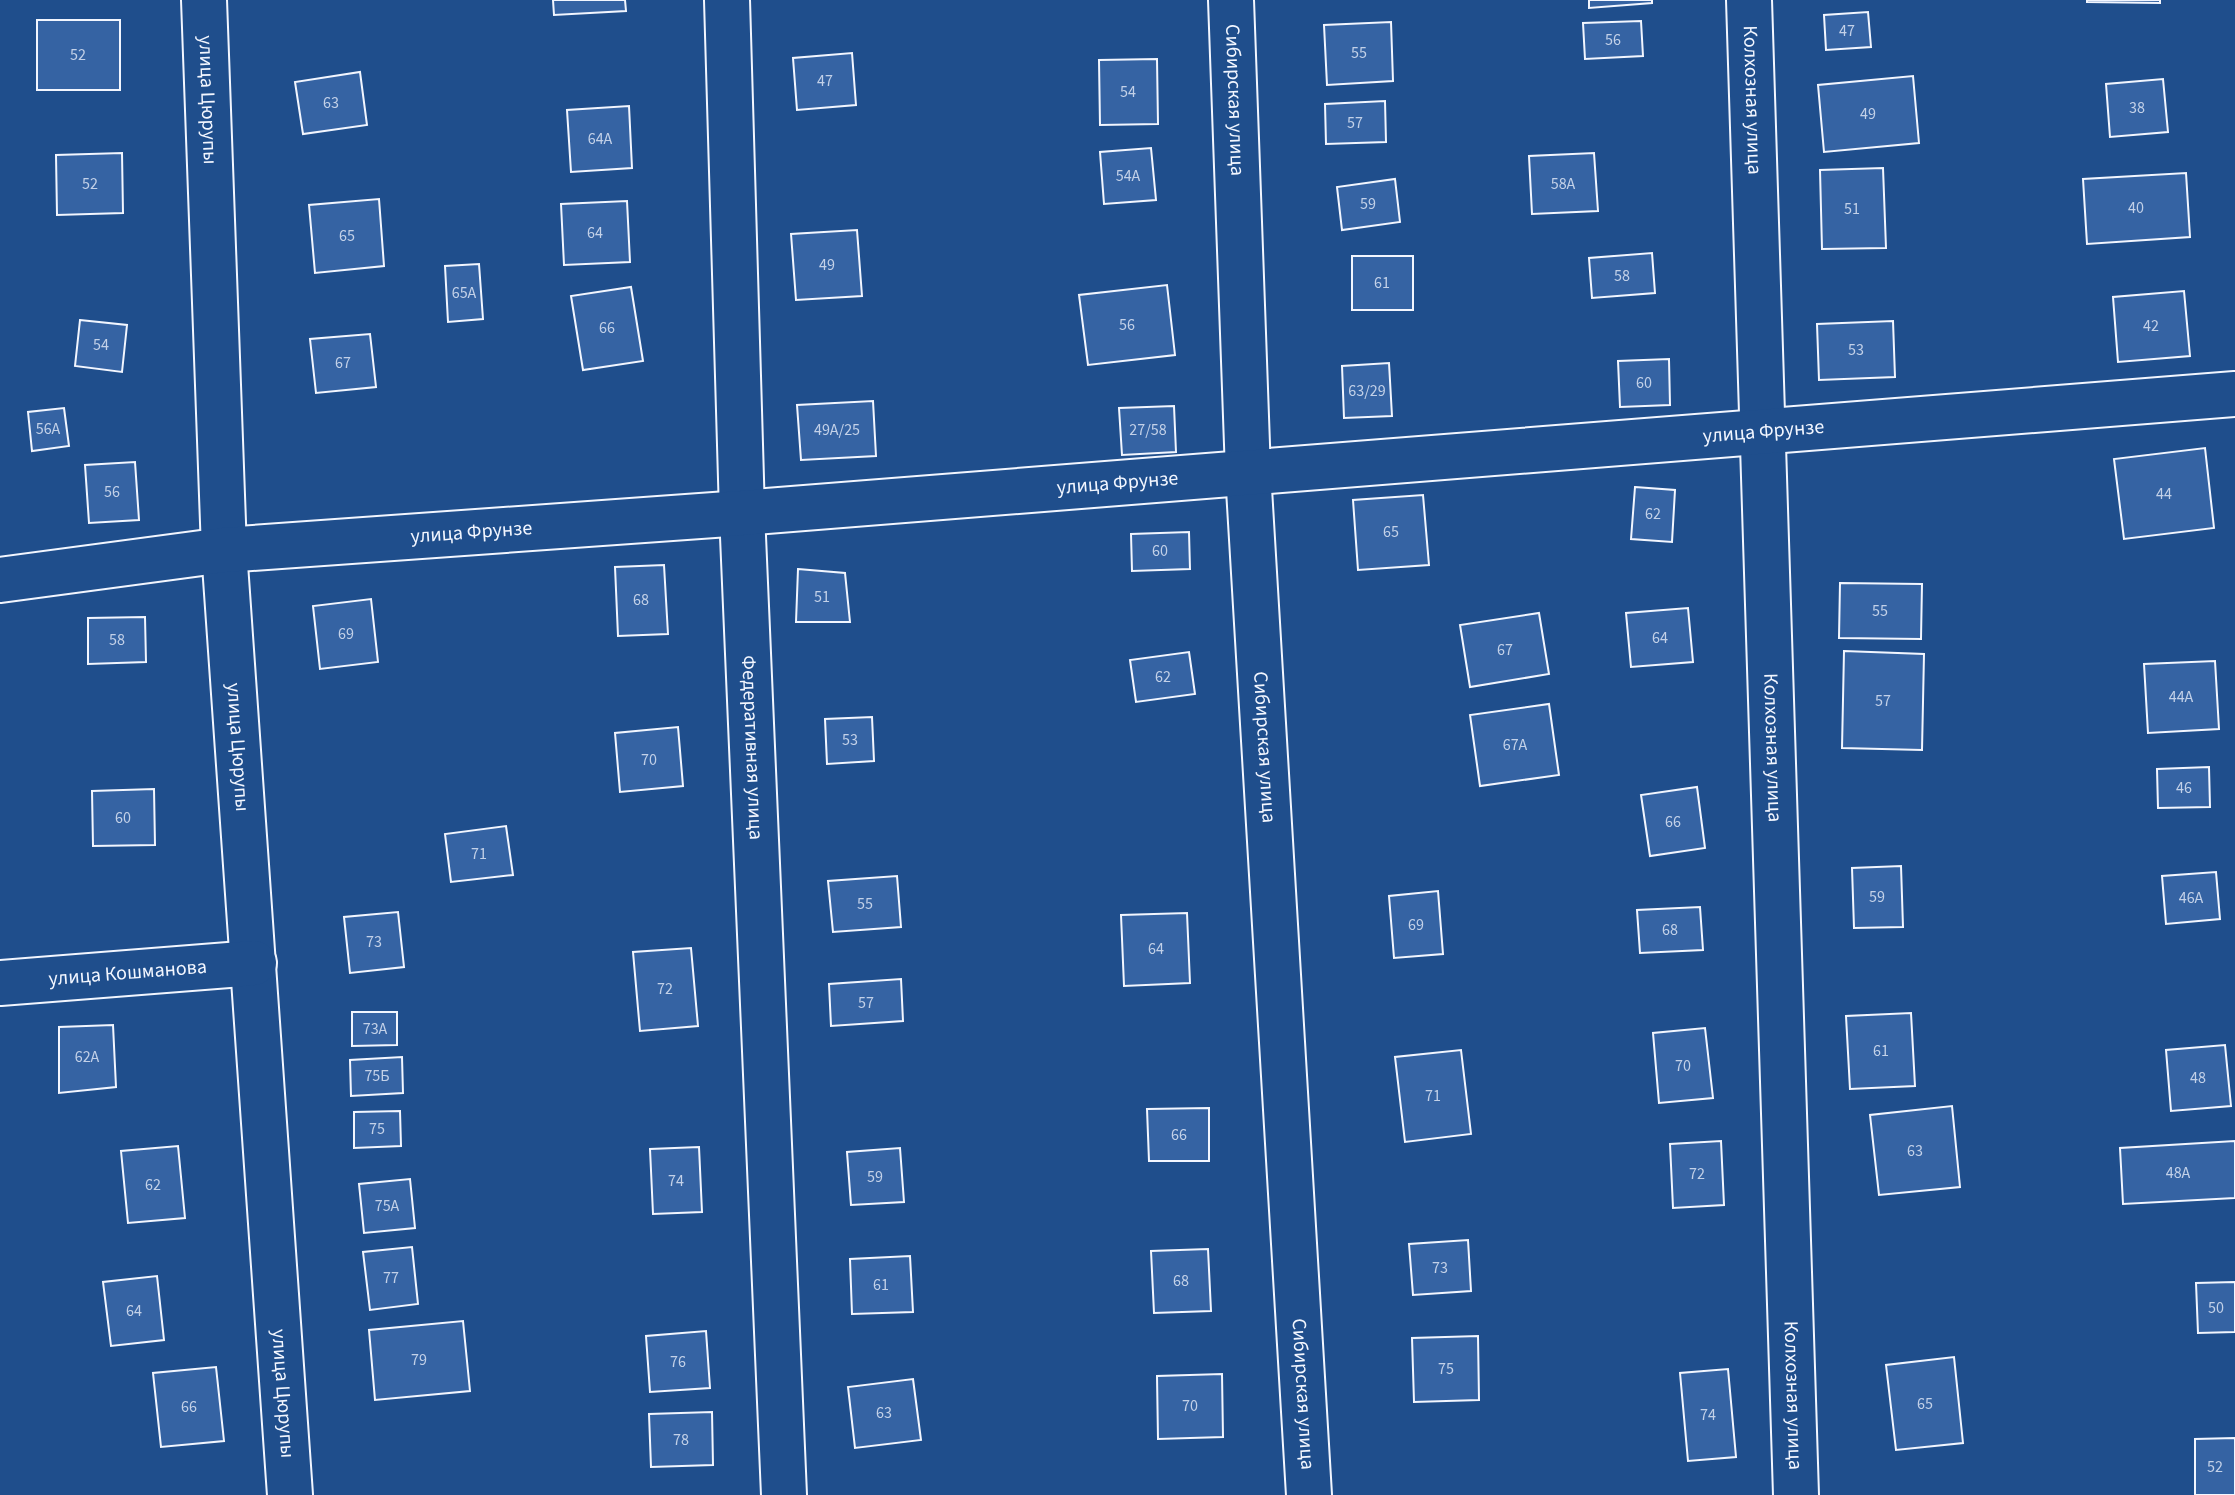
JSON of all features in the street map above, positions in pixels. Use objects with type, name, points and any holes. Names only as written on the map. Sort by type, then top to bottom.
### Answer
[{"type":"street","name":"улица Цюрупы","points":[[204,0],[224,550],[290,1495]]},
{"type":"street","name":"Федеративная улица","points":[[727,0],[742,513],[784,1495]]},
{"type":"street","name":"Сибирская улица","points":[[1231,0],[1248,472],[1309,1495]]},
{"type":"street","name":"Колхозная улица","points":[[1749,0],[1796,1495]]},
{"type":"street","name":"улица Фрунзе","points":[[0,580],[224,550],[742,513],[2235,394]]},
{"type":"street","name":"улица Кошманова","points":[[0,983],[254,963]]},
{"type":"building","points":[[553,0],[625,0],[626,11],[554,15]]},
{"type":"building","points":[[1589,0],[1652,0],[1652,3],[1589,8]]},
{"type":"building","points":[[2160,0],[2160,3],[2087,2]]},
{"type":"building","points":[[1868,12],[1871,47],[1826,50],[1824,15]]},
{"type":"building","points":[[37,20],[120,20],[120,90],[37,90]]},
{"type":"building","points":[[1641,21],[1643,56],[1585,59],[1583,23]]},
{"type":"building","points":[[1391,22],[1393,81],[1327,85],[1324,25]]},
{"type":"building","points":[[852,53],[856,105],[797,110],[793,58]]},
{"type":"building","points":[[1157,59],[1158,124],[1100,125],[1099,60]]},
{"type":"building","points":[[360,72],[367,125],[303,134],[295,82]]},
{"type":"building","points":[[1913,76],[1919,143],[1824,152],[1818,85]]},
{"type":"building","points":[[2163,79],[2168,132],[2110,137],[2106,84]]},
{"type":"building","points":[[1385,101],[1386,142],[1326,144],[1325,104]]},
{"type":"building","points":[[629,106],[632,168],[571,172],[567,110]]},
{"type":"building","points":[[1151,148],[1156,200],[1104,204],[1100,152]]},
{"type":"building","points":[[122,153],[123,213],[57,215],[56,155]]},
{"type":"building","points":[[1594,153],[1598,211],[1532,214],[1529,156]]},
{"type":"building","points":[[1883,168],[1886,248],[1822,249],[1820,170]]},
{"type":"building","points":[[2186,173],[2190,237],[2087,244],[2083,179]]},
{"type":"building","points":[[1395,179],[1400,222],[1342,230],[1337,187]]},
{"type":"building","points":[[379,199],[384,266],[315,273],[309,205]]},
{"type":"building","points":[[627,201],[630,262],[564,265],[561,204]]},
{"type":"building","points":[[857,230],[862,296],[796,300],[791,234]]},
{"type":"building","points":[[1652,253],[1655,293],[1592,298],[1589,258]]},
{"type":"building","points":[[1352,256],[1413,256],[1413,310],[1352,310]]},
{"type":"building","points":[[479,264],[483,319],[448,322],[445,266]]},
{"type":"building","points":[[1167,285],[1175,355],[1088,365],[1079,295]]},
{"type":"building","points":[[631,287],[643,361],[583,370],[571,296]]},
{"type":"building","points":[[2184,291],[2190,356],[2118,362],[2113,297]]},
{"type":"building","points":[[80,320],[127,325],[122,372],[75,366]]},
{"type":"building","points":[[1893,321],[1895,377],[1819,380],[1817,324]]},
{"type":"building","points":[[370,334],[376,387],[316,393],[310,339]]},
{"type":"building","points":[[1669,359],[1670,405],[1620,407],[1618,361]]},
{"type":"building","points":[[1389,363],[1392,416],[1344,418],[1342,366]]},
{"type":"building","points":[[873,401],[876,456],[801,460],[797,405]]},
{"type":"building","points":[[1174,406],[1176,452],[1122,455],[1119,408]]},
{"type":"building","points":[[64,408],[69,446],[32,451],[28,412]]},
{"type":"building","points":[[2205,448],[2214,528],[2124,539],[2114,459]]},
{"type":"building","points":[[135,462],[139,520],[89,523],[85,465]]},
{"type":"building","points":[[1635,487],[1675,490],[1672,542],[1631,539]]},
{"type":"building","points":[[1423,495],[1429,565],[1358,570],[1353,500]]},
{"type":"building","points":[[1189,532],[1190,569],[1132,571],[1131,534]]},
{"type":"building","points":[[664,565],[668,634],[618,636],[615,567]]},
{"type":"building","points":[[798,569],[845,573],[850,622],[796,622]]},
{"type":"building","points":[[1840,583],[1922,584],[1921,639],[1839,638]]},
{"type":"building","points":[[371,599],[378,662],[320,669],[313,606]]},
{"type":"building","points":[[1688,608],[1693,662],[1631,667],[1626,613]]},
{"type":"building","points":[[1539,613],[1549,674],[1470,687],[1460,625]]},
{"type":"building","points":[[145,617],[146,662],[88,664],[88,618]]},
{"type":"building","points":[[1844,651],[1924,654],[1922,750],[1842,748]]},
{"type":"building","points":[[1189,652],[1195,694],[1136,702],[1130,660]]},
{"type":"building","points":[[2215,661],[2219,729],[2148,733],[2144,664]]},
{"type":"building","points":[[1549,704],[1559,775],[1480,786],[1470,715]]},
{"type":"building","points":[[872,717],[874,761],[827,764],[825,719]]},
{"type":"building","points":[[678,727],[683,786],[620,792],[615,733]]},
{"type":"building","points":[[2209,767],[2210,807],[2158,808],[2157,769]]},
{"type":"building","points":[[1697,787],[1705,848],[1650,856],[1641,795]]},
{"type":"building","points":[[154,789],[155,845],[93,846],[92,791]]},
{"type":"building","points":[[506,826],[513,875],[451,882],[445,834]]},
{"type":"building","points":[[1901,866],[1903,927],[1854,928],[1852,868]]},
{"type":"building","points":[[2216,872],[2220,919],[2166,924],[2162,876]]},
{"type":"building","points":[[897,876],[901,927],[833,932],[828,881]]},
{"type":"building","points":[[1438,891],[1443,954],[1394,958],[1389,896]]},
{"type":"building","points":[[1700,907],[1703,950],[1640,953],[1637,910]]},
{"type":"building","points":[[398,912],[404,967],[350,973],[344,917]]},
{"type":"building","points":[[1187,913],[1190,983],[1124,986],[1121,915]]},
{"type":"building","points":[[691,948],[698,1026],[640,1031],[633,952]]},
{"type":"building","points":[[901,979],[903,1021],[831,1026],[829,984]]},
{"type":"building","points":[[352,1012],[397,1012],[397,1045],[352,1046]]},
{"type":"building","points":[[1911,1013],[1915,1086],[1850,1089],[1846,1016]]},
{"type":"building","points":[[113,1025],[116,1087],[59,1093],[59,1027]]},
{"type":"building","points":[[1705,1028],[1713,1098],[1659,1103],[1653,1033]]},
{"type":"building","points":[[2225,1045],[2231,1106],[2171,1111],[2166,1050]]},
{"type":"building","points":[[1461,1050],[1471,1134],[1405,1142],[1395,1057]]},
{"type":"building","points":[[402,1057],[403,1093],[351,1096],[350,1060]]},
{"type":"building","points":[[1952,1106],[1960,1187],[1879,1195],[1870,1115]]},
{"type":"building","points":[[1209,1108],[1209,1161],[1149,1161],[1147,1109]]},
{"type":"building","points":[[400,1111],[401,1146],[354,1148],[354,1112]]},
{"type":"building","points":[[1721,1141],[1724,1205],[1673,1208],[1670,1144]]},
{"type":"building","points":[[2235,1141],[2235,1198],[2123,1204],[2120,1148]]},
{"type":"building","points":[[178,1146],[185,1218],[128,1223],[121,1151]]},
{"type":"building","points":[[699,1147],[702,1212],[653,1214],[650,1149]]},
{"type":"building","points":[[900,1148],[904,1202],[851,1205],[847,1152]]},
{"type":"building","points":[[410,1179],[415,1228],[364,1233],[359,1184]]},
{"type":"building","points":[[1468,1240],[1471,1291],[1413,1295],[1409,1244]]},
{"type":"building","points":[[412,1247],[418,1304],[370,1310],[363,1252]]},
{"type":"building","points":[[1208,1249],[1211,1311],[1154,1313],[1151,1251]]},
{"type":"building","points":[[910,1256],[913,1312],[852,1314],[850,1259]]},
{"type":"building","points":[[157,1276],[164,1340],[111,1346],[103,1282]]},
{"type":"building","points":[[2235,1282],[2235,1332],[2198,1333],[2196,1283]]},
{"type":"building","points":[[463,1321],[470,1391],[375,1400],[369,1330]]},
{"type":"building","points":[[706,1331],[710,1388],[650,1392],[646,1336]]},
{"type":"building","points":[[1478,1336],[1479,1400],[1414,1402],[1412,1338]]},
{"type":"building","points":[[1954,1357],[1963,1443],[1896,1450],[1886,1365]]},
{"type":"building","points":[[216,1367],[224,1441],[161,1447],[153,1373]]},
{"type":"building","points":[[1728,1369],[1736,1457],[1688,1461],[1680,1373]]},
{"type":"building","points":[[1222,1374],[1223,1437],[1158,1439],[1157,1376]]},
{"type":"building","points":[[913,1379],[921,1440],[855,1448],[848,1387]]},
{"type":"building","points":[[712,1412],[713,1465],[651,1467],[649,1414]]},
{"type":"building","points":[[2235,1438],[2235,1495],[2195,1495],[2195,1439]]}]
